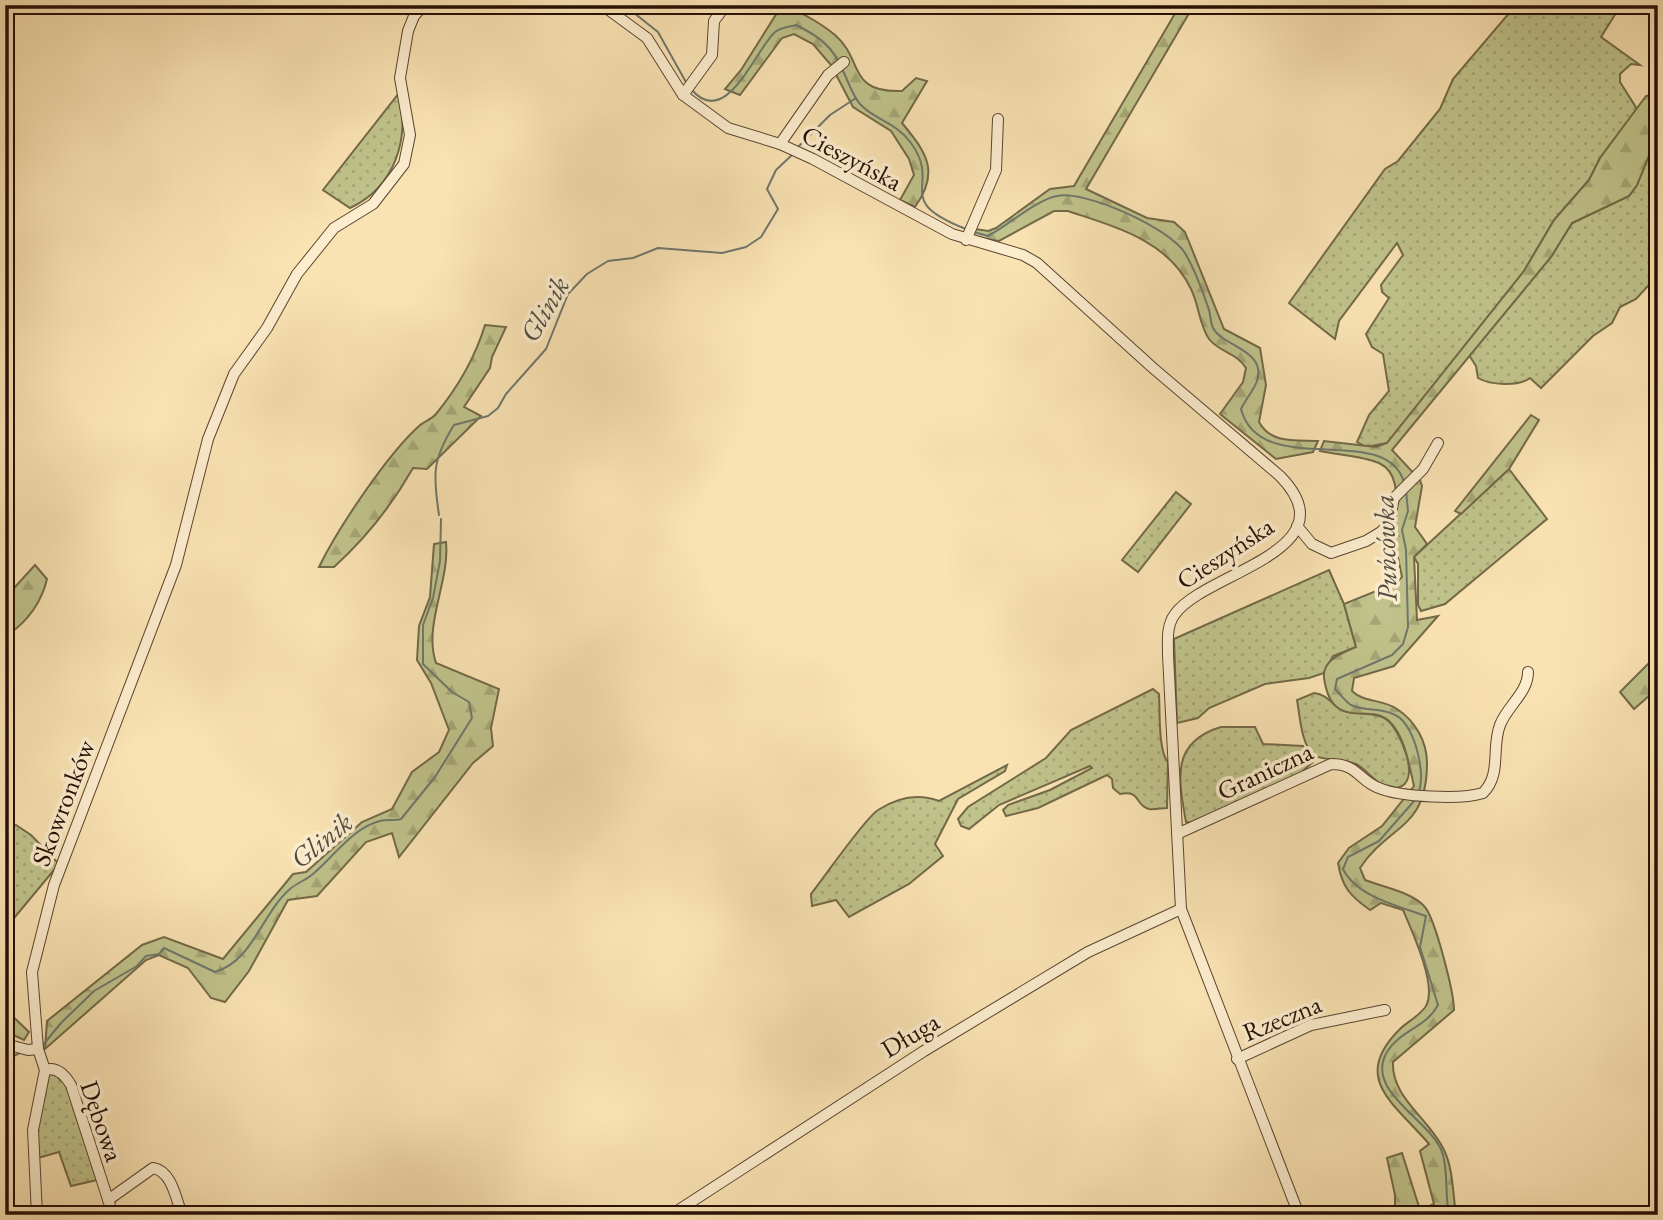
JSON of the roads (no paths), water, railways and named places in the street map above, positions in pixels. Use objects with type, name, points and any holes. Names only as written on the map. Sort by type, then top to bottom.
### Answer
[{"type":"street","name":"Skowronków","points":[[45,1070],[38,1049],[32,972],[44,922],[54,885],[176,565],[208,439],[234,374],[267,328],[304,265],[334,228],[373,204],[404,164],[410,135],[400,78],[408,31],[414,16],[424,5]]},
{"type":"street","points":[[687,90],[712,55],[714,21],[726,5]]},
{"type":"street","name":"Cieszyńska","points":[[608,7],[647,38],[687,90],[728,128],[780,144],[969,233],[1023,255],[1056,278],[1144,361],[1218,420],[1287,482],[1300,504],[1297,526],[1280,548],[1184,604],[1170,621],[1168,655],[1181,909],[1299,1215]]},
{"type":"street","name":"Cieszyńska","points":[[780,144],[795,118],[841,64]]},
{"type":"street","points":[[969,233],[996,170],[998,119]]},
{"type":"street","points":[[1297,526],[1318,549],[1339,552],[1381,532],[1389,523],[1394,498],[1423,470],[1438,443]]},
{"type":"street","name":"Graniczna","points":[[1177,834],[1327,764],[1346,765],[1377,788],[1426,795],[1476,796],[1489,788],[1496,773],[1494,756],[1500,724],[1528,682],[1528,672]]},
{"type":"street","name":"Długa","points":[[671,1215],[924,1051],[1088,952],[1181,909]]},
{"type":"street","name":"Rzeczna","points":[[1237,1059],[1311,1025],[1385,1010]]},
{"type":"street","points":[[5,1045],[28,1051],[38,1049]]},
{"type":"street","name":"Dębowa","points":[[45,1070],[51,1068],[60,1072],[71,1085],[113,1215]]},
{"type":"street","points":[[37,1215],[33,1130],[45,1070]]},
{"type":"street","name":"Dębowa","points":[[108,1200],[153,1168],[158,1168],[168,1177],[182,1215]]},
{"type":"waterway","name":"Puńcówka","points":[[624,5],[658,32],[687,84]]},
{"type":"waterway","name":"Puńcówka","points":[[691,89],[704,99],[716,100],[728,94],[739,83],[775,32],[796,25],[820,40],[838,61]]},
{"type":"waterway","name":"Puńcówka","points":[[842,69],[860,104],[898,130],[911,143],[919,158],[922,191],[930,209],[966,229]]},
{"type":"waterway","name":"Glinik","points":[[798,147],[830,115],[856,98]]},
{"type":"waterway","name":"Glinik","points":[[439,515],[436,468],[442,448],[454,425],[488,416],[498,408],[506,394],[546,349],[568,294],[587,274],[608,261],[633,258],[658,248],[722,253],[746,247],[761,237],[778,209],[767,189],[776,170],[793,154]]},
{"type":"waterway","name":"Puńcówka","points":[[974,232],[988,236],[1032,207],[1057,196],[1087,199],[1145,222],[1176,243],[1185,253],[1201,286],[1213,328],[1256,362],[1257,381],[1241,409],[1253,430],[1272,442],[1373,455],[1392,464],[1404,482]]},
{"type":"waterway","name":"Puńcówka","points":[[1406,491],[1408,511],[1402,530],[1406,550],[1408,627],[1403,644],[1392,655],[1337,679],[1335,689],[1351,705],[1388,712],[1400,718],[1406,725],[1418,753],[1421,774],[1419,792]]},
{"type":"waterway","name":"Glinik","points":[[42,1046],[94,991],[137,966],[146,956],[159,954],[164,948],[215,972],[228,966],[248,947],[280,899],[290,889],[313,874],[361,829],[380,821],[401,819],[435,777],[472,718],[469,702],[452,692],[423,664],[423,625],[433,598],[440,561],[441,519]]},
{"type":"waterway","name":"Puńcówka","points":[[1415,800],[1379,841],[1348,857],[1343,869],[1349,878],[1368,893],[1426,916],[1420,947],[1438,1005],[1427,1019],[1392,1045],[1382,1067],[1384,1080],[1392,1093],[1437,1142],[1443,1155],[1449,1215]]},
{"type":"waterway","name":"Glinik","points":[[5,1060],[20,1053]]}]
